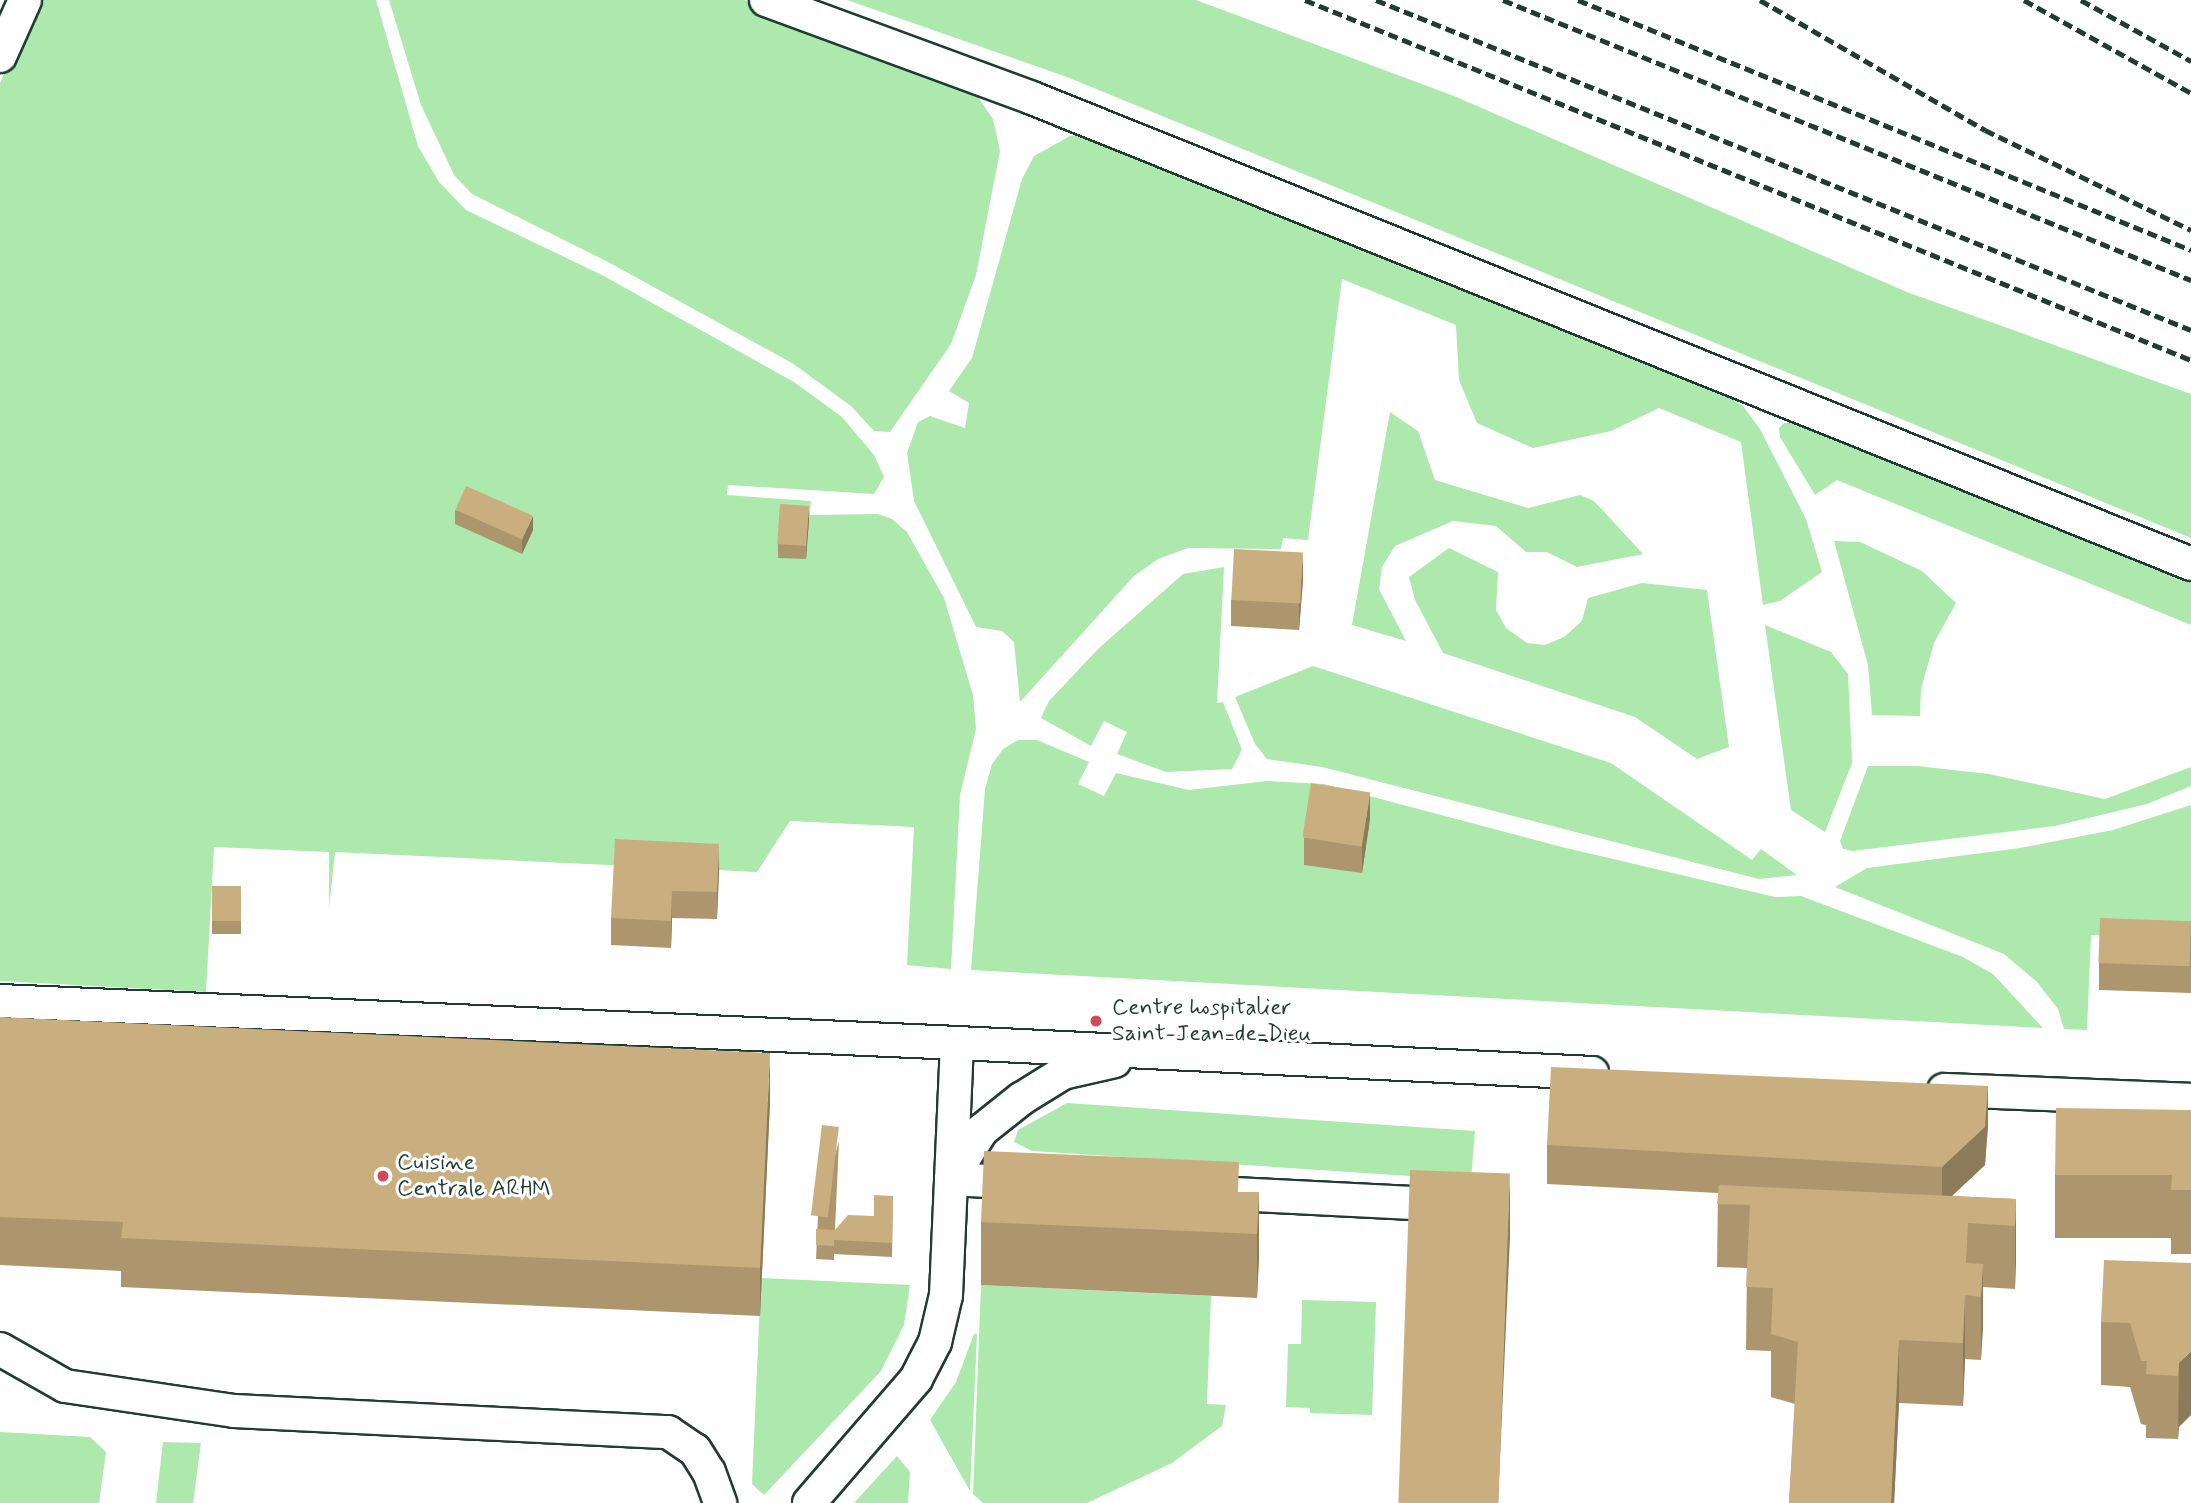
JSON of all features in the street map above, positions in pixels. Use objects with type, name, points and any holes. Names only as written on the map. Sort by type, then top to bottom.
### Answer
[{"type":"lane","points":[[0,55],[25,0]]},
{"type":"lane","points":[[766,0],[1032,98],[2191,564]]},
{"type":"lane","points":[[0,1001],[1616,1074]]},
{"type":"lane","points":[[809,1503],[916,1379],[935,1342],[946,1295],[957,1043]]},
{"type":"lane","points":[[951,1179],[982,1130],[1021,1099],[1063,1073],[1150,1052]]},
{"type":"lane","points":[[1916,1089],[2191,1100]]},
{"type":"lane","points":[[951,1179],[1056,1185]]},
{"type":"lane","points":[[1179,1191],[1480,1207]]},
{"type":"lane","points":[[0,1349],[65,1386],[234,1411],[668,1432],[695,1450],[709,1472],[720,1503]]},
{"type":"green space","points":[[37,0],[376,0],[418,146],[439,182],[466,210],[602,275],[794,382],[842,417],[874,455],[884,477],[874,494],[728,485],[727,495],[811,501],[810,515],[878,514],[892,519],[907,532],[944,598],[973,695],[976,729],[960,795],[951,969],[907,965],[914,827],[790,821],[757,872],[335,852],[329,908],[329,852],[214,847],[206,992],[0,981],[0,83]]},
{"type":"green space","points":[[389,0],[743,0],[944,71],[978,97],[993,119],[1000,151],[976,275],[951,344],[890,432],[874,431],[851,406],[792,363],[608,262],[472,194],[454,175],[421,105]]},
{"type":"green space","points":[[847,0],[1196,0],[1454,96],[1907,292],[2191,394],[2191,538],[1067,77]]},
{"type":"green space","points":[[1096,133],[1720,391],[1743,406],[1760,429],[1806,519],[1822,572],[1780,601],[1763,605],[1741,442],[1659,408],[1611,431],[1533,448],[1477,423],[1459,380],[1456,325],[1342,279],[1308,540],[1283,538],[1281,549],[1188,548],[1158,559],[1134,576],[1020,702],[1014,642],[1002,631],[976,627],[914,501],[907,453],[918,422],[930,416],[965,428],[969,403],[949,391],[972,358],[1022,179],[1034,156],[1070,136]]},
{"type":"green space","points":[[1390,412],[1418,431],[1435,480],[1528,508],[1580,495],[1594,501],[1643,554],[1577,567],[1547,552],[1526,552],[1496,526],[1453,521],[1395,546],[1382,567],[1379,589],[1406,641],[1352,625]]},
{"type":"green space","points":[[1784,423],[1794,423],[2191,579],[2191,625],[1837,480],[1815,495],[1780,437],[1779,428]]},
{"type":"green space","points":[[1834,541],[1860,542],[1922,571],[1956,603],[1934,643],[1921,689],[1920,716],[1872,715],[1868,665]]},
{"type":"green space","points":[[1449,548],[1498,572],[1496,610],[1506,628],[1527,643],[1545,645],[1564,637],[1582,621],[1588,598],[1642,583],[1707,590],[1729,747],[1697,759],[1635,717],[1443,653],[1415,600],[1409,577]]},
{"type":"green space","points":[[1224,567],[1217,703],[1223,702],[1242,750],[1232,769],[1166,772],[1117,754],[1127,732],[1104,721],[1091,746],[1041,718],[1049,701],[1098,649],[1183,574]]},
{"type":"green space","points":[[1765,625],[1831,652],[1848,674],[1852,763],[1825,832],[1791,810]]},
{"type":"green space","points":[[1313,666],[1611,763],[1752,860],[1761,849],[1797,875],[1759,879],[1322,767],[1267,759],[1255,744],[1235,697]]},
{"type":"green space","points":[[1018,740],[1037,740],[1089,762],[1078,784],[1104,796],[1116,773],[1189,790],[1267,781],[1324,784],[1562,847],[1775,897],[1801,896],[1963,957],[1993,974],[2043,1028],[971,970],[985,789],[992,764],[1003,749]]},
{"type":"green space","points":[[1868,766],[1917,766],[1989,774],[2105,799],[2191,767],[2191,786],[2147,804],[2055,826],[1853,851],[1843,849],[1840,841]]},
{"type":"green space","points":[[2191,805],[2191,938],[2091,935],[2087,1030],[2064,1029],[2058,1009],[2037,982],[2004,954],[1835,887],[1867,868],[2020,848],[2113,830]]},
{"type":"green space","points":[[1067,1103],[1475,1131],[1471,1180],[1032,1151],[1014,1142],[1018,1130]]},
{"type":"green space","points":[[761,1278],[910,1285],[904,1325],[881,1371],[764,1495],[752,1484]]},
{"type":"green space","points":[[981,1285],[1211,1296],[1207,1404],[1226,1405],[1222,1426],[1172,1463],[1087,1503],[983,1503],[973,1494]]},
{"type":"green space","points":[[1302,1300],[1376,1302],[1372,1415],[1310,1413],[1310,1408],[1286,1407],[1288,1344],[1301,1344]]},
{"type":"green space","points":[[974,1334],[977,1334],[970,1491],[930,1420],[956,1382]]},
{"type":"green space","points":[[0,1432],[90,1437],[106,1452],[99,1503],[0,1503]]},
{"type":"green space","points":[[163,1442],[201,1443],[193,1503],[156,1503]]},
{"type":"green space","points":[[897,1456],[910,1472],[908,1503],[854,1503]]},
{"type":"building","points":[[466,486],[533,516],[522,539],[455,510]]},
{"type":"building","points":[[780,504],[809,506],[806,546],[777,544]]},
{"type":"building","points":[[1234,549],[1303,553],[1300,604],[1231,600]]},
{"type":"building","points":[[1311,783],[1370,792],[1362,847],[1302,837]]},
{"type":"building","points":[[615,839],[719,844],[717,892],[672,891],[671,921],[611,918]]},
{"type":"building","points":[[212,886],[241,886],[241,921],[212,921]]},
{"type":"building","points":[[2100,918],[2191,921],[2189,966],[2098,963]]},
{"type":"building","name":"Cuisine Centrale ARHM","points":[[0,1017],[770,1053],[760,1268],[121,1238],[123,1222],[0,1217]]},
{"type":"building","points":[[1551,1067],[1988,1086],[1985,1127],[1942,1167],[1547,1145]]},
{"type":"building","points":[[2056,1108],[2191,1110],[2191,1190],[2171,1190],[2172,1175],[2055,1175]]},
{"type":"building","points":[[822,1125],[839,1127],[828,1217],[811,1215]]},
{"type":"building","points":[[984,1151],[1239,1162],[1238,1192],[1259,1192],[1257,1234],[981,1222]]},
{"type":"building","points":[[1410,1170],[1510,1173],[1498,1503],[1398,1503]]},
{"type":"building","points":[[1719,1185],[2016,1199],[2015,1226],[1968,1223],[1966,1263],[1983,1264],[1981,1297],[1965,1295],[1963,1343],[1899,1340],[1891,1503],[1789,1503],[1798,1342],[1771,1334],[1773,1288],[1746,1287],[1750,1205],[1717,1204]]},
{"type":"building","points":[[874,1195],[893,1196],[892,1243],[834,1240],[834,1246],[816,1245],[816,1229],[835,1230],[848,1215],[874,1216]]},
{"type":"building","points":[[2104,1260],[2191,1263],[2191,1351],[2179,1363],[2178,1376],[2146,1374],[2147,1361],[2141,1361],[2130,1323],[2101,1322]]},
{"type":"railway","points":[[1305,0],[2191,360]]},
{"type":"railway","points":[[1376,0],[2191,330]]},
{"type":"railway","points":[[1503,0],[2191,280]]},
{"type":"railway","points":[[1578,0],[2191,250]]},
{"type":"railway","points":[[1760,0],[1985,130],[2191,230]]},
{"type":"railway","points":[[2024,0],[2191,93]]},
{"type":"railway","points":[[2081,0],[2191,61]]},
{"type":"place","name":"Centre hospitalier Saint-Jean-de-Dieu","points":[[1096,1021]]},
{"type":"place","name":"Cuisine Centrale ARHM","points":[[383,1176]]}]
